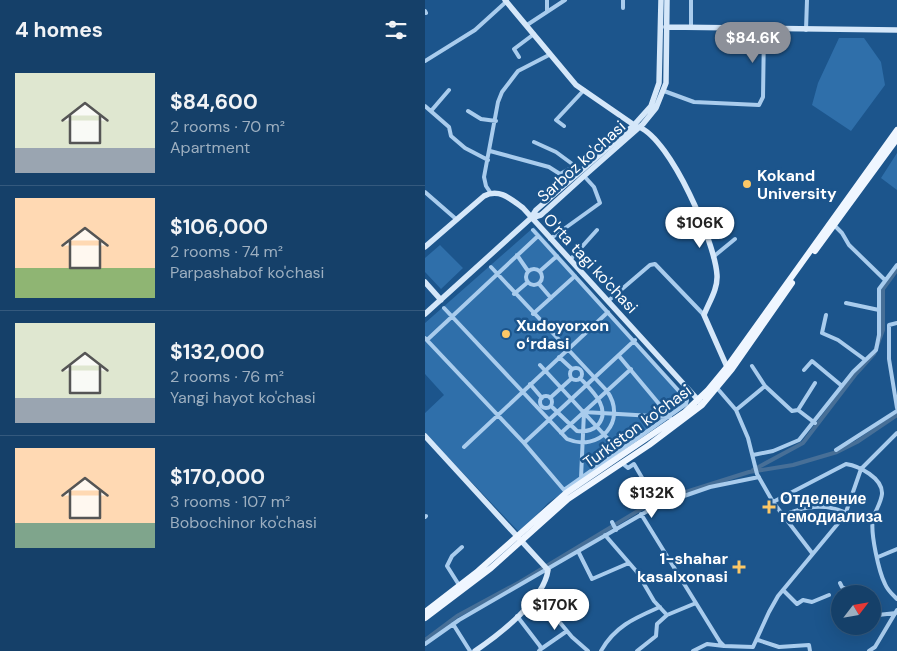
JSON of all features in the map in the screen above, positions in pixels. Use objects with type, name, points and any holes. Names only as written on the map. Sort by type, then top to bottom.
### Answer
[{"type":"main road","points":[[653,107],[664,91],[666,83],[661,0]]},
{"type":"main road","points":[[653,107],[659,83],[667,0]]},
{"type":"main road","points":[[507,1],[569,78],[648,132],[665,151],[700,218],[713,257],[717,275],[716,288],[704,315],[727,367]]},
{"type":"main road","points":[[664,27],[897,30]]},
{"type":"main road","name":"Sarboz ko'chasi","points":[[531,218],[541,215],[585,176],[637,126],[653,107]]},
{"type":"main road","name":"Sarboz ko'chasi","points":[[531,218],[535,210],[637,126]]},
{"type":"main road","name":"Turkiston ko'chasi","points":[[425,618],[491,568],[566,493],[700,403],[897,130]]},
{"type":"main road","name":"Turkiston ko'chasi","points":[[425,612],[568,498],[622,463],[717,388],[897,139]]},
{"type":"main road","points":[[425,247],[455,219],[490,192]]},
{"type":"main road","name":"O'rta tagi ko'chasi","points":[[490,192],[506,195],[523,208],[700,403]]},
{"type":"main road","points":[[425,314],[531,218]]},
{"type":"main road","points":[[425,282],[441,300]]},
{"type":"main road","points":[[425,436],[548,570],[547,581],[537,595],[484,648],[475,651]]},
{"type":"street","points":[[547,0],[547,11]]},
{"type":"street","points":[[527,25],[565,0]]},
{"type":"street","points":[[623,0],[623,8]]},
{"type":"street","points":[[691,0],[691,28]]},
{"type":"street","points":[[806,30],[807,0]]},
{"type":"street","points":[[425,61],[475,30],[507,1]]},
{"type":"street","points":[[664,91],[694,102],[759,105],[763,97],[764,29]]},
{"type":"street","points":[[519,57],[514,49],[534,34]]},
{"type":"street","points":[[490,192],[486,186],[485,177],[498,102],[518,71],[549,55]]},
{"type":"street","points":[[431,111],[449,90]]},
{"type":"street","points":[[564,126],[556,120],[584,90]]},
{"type":"street","points":[[425,106],[449,127],[451,136],[465,148],[488,160]]},
{"type":"street","points":[[468,111],[481,119],[496,121]]},
{"type":"street","points":[[534,142],[555,152],[580,171]]},
{"type":"street","points":[[490,151],[549,167],[560,174],[575,166]]},
{"type":"street","points":[[550,239],[600,203],[594,188],[585,176]]},
{"type":"street","points":[[425,192],[455,219]]},
{"type":"street","points":[[834,225],[842,233],[849,245],[885,280]]},
{"type":"street","points":[[533,230],[635,340],[687,400],[686,404],[670,417],[564,490],[524,443],[426,339],[538,236]]},
{"type":"street","points":[[570,260],[597,230]]},
{"type":"street","points":[[713,257],[735,239]]},
{"type":"street","points":[[517,255],[529,271]]},
{"type":"street","points":[[540,271],[557,256]]},
{"type":"street","points":[[608,301],[650,265],[655,264],[704,315]]},
{"type":"street","points":[[753,455],[790,446],[799,440],[815,423],[864,359],[876,350],[880,324],[879,289],[897,265]]},
{"type":"street","points":[[445,308],[567,439],[581,443],[593,442],[604,434],[614,422],[615,413],[607,391],[514,294],[491,267]]},
{"type":"street","points":[[539,284],[533,285],[528,282],[526,275],[533,269],[540,271]]},
{"type":"street","points":[[539,284],[542,277],[540,271]]},
{"type":"street","points":[[533,314],[575,276]]},
{"type":"street","points":[[514,294],[528,282]]},
{"type":"street","points":[[539,284],[551,298]]},
{"type":"street","points":[[846,303],[879,310]]},
{"type":"street","points":[[464,447],[544,370],[609,312]]},
{"type":"street","points":[[827,315],[822,333],[838,340],[864,359]]},
{"type":"street","points":[[880,324],[897,323]]},
{"type":"street","points":[[836,450],[897,410],[890,372],[888,325]]},
{"type":"street","points":[[524,443],[635,340]]},
{"type":"street","points":[[619,356],[670,417]]},
{"type":"street","points":[[550,398],[551,406],[569,426],[577,431],[582,432],[596,427],[602,420],[603,413],[598,399],[580,378],[580,370],[572,369],[559,357]]},
{"type":"street","points":[[804,370],[812,362],[842,386]]},
{"type":"street","points":[[540,365],[610,441]]},
{"type":"street","points":[[751,366],[765,386],[792,412],[798,410],[815,383]]},
{"type":"street","points":[[542,398],[550,398],[571,378],[572,369]]},
{"type":"street","points":[[561,434],[631,369]]},
{"type":"street","points":[[571,378],[577,380],[580,378]]},
{"type":"street","points":[[530,384],[542,398],[542,406],[547,408],[551,406]]},
{"type":"street","points":[[736,410],[765,386]]},
{"type":"street","points":[[717,388],[736,410],[753,455],[758,475],[773,502],[812,554]]},
{"type":"street","points":[[798,410],[815,423]]},
{"type":"street","points":[[584,412],[670,417]]},
{"type":"street","points":[[581,478],[581,443],[584,412]]},
{"type":"street","points":[[749,651],[755,648],[769,612],[783,590],[845,513],[861,469],[897,434]]},
{"type":"street","points":[[892,438],[897,444]]},
{"type":"street","points":[[622,463],[628,468],[634,464],[658,505]]},
{"type":"street","points":[[773,502],[849,464],[861,469],[879,481],[881,497],[873,520],[878,557],[884,583],[897,599]]},
{"type":"street","points":[[425,644],[453,624],[658,505],[758,475]]},
{"type":"street","points":[[783,516],[796,509],[807,507],[832,508],[845,513]]},
{"type":"street","points":[[641,514],[724,646]]},
{"type":"street","points":[[612,522],[616,530]]},
{"type":"street","points":[[605,535],[629,563],[667,615]]},
{"type":"street","points":[[459,586],[447,566],[452,556],[462,547]]},
{"type":"street","points":[[878,557],[897,549]]},
{"type":"street","points":[[578,551],[592,579],[629,563]]},
{"type":"street","points":[[783,590],[797,604],[803,600],[812,602],[829,594]]},
{"type":"street","points":[[537,595],[567,631],[588,651]]},
{"type":"street","points":[[637,651],[656,636],[657,624],[667,615],[696,603]]},
{"type":"street","points":[[601,651],[609,637],[625,623],[660,607]]},
{"type":"street","points":[[881,614],[896,612]]},
{"type":"street","points":[[869,651],[875,647],[896,612]]},
{"type":"street","points":[[517,616],[540,650],[567,631]]},
{"type":"street","points":[[453,624],[470,651]]},
{"type":"street","points":[[758,640],[779,647],[809,645],[809,651]]},
{"type":"street","points":[[693,651],[707,644],[755,648]]},
{"type":"shaded area","points":[[839,38],[864,38],[881,62],[885,85],[851,131],[812,105],[818,83]]},
{"type":"shaded area","points":[[897,153],[897,190],[881,178]]},
{"type":"shaded area","points":[[534,227],[689,401],[678,412],[548,503],[524,528],[518,531],[425,433],[425,413],[444,395],[425,374],[425,323]]},
{"type":"shaded area","points":[[440,245],[463,268],[441,289],[425,272],[425,258]]},
{"type":"waterway","points":[[753,470],[803,443],[855,375],[874,354],[883,330],[883,289],[897,270]]},
{"type":"waterway","points":[[425,640],[457,616],[520,582],[651,503],[749,472],[793,465],[837,452],[857,442],[897,415]]},
{"type":"place","name":"Kokand University","points":[[747,184]]},
{"type":"place","name":"Xudoyorxon oʻrdasi","points":[[506,334]]},
{"type":"place","name":"Отделение гемодиализа","points":[[769,507]]},
{"type":"place","name":"1-shahar kasalxonasi","points":[[739,567]]}]
